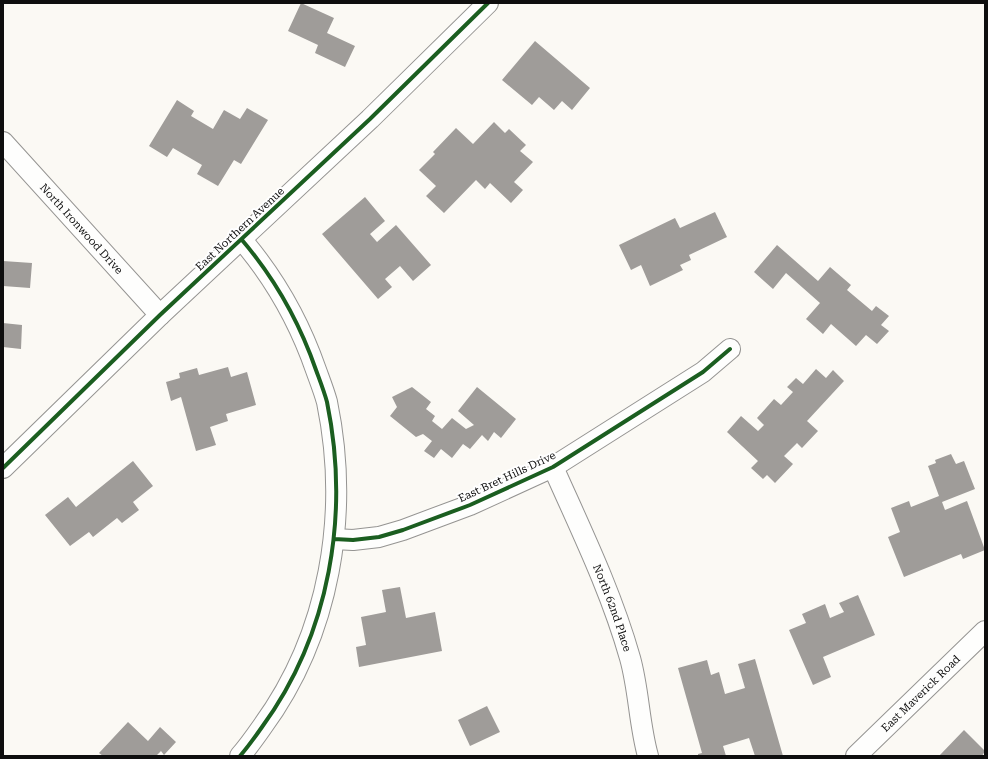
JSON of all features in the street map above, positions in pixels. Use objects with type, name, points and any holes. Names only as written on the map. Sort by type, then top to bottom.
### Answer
[{"type":"street","name":"East Northern Avenue","points":[[3,468],[160,315],[242,240],[488,3]]},
{"type":"street","name":"North Ironwood Drive","points":[[3,142],[160,315]]},
{"type":"street","points":[[240,756],[281,699],[294,676],[310,636],[324,595],[334,539],[337,493],[335,452],[326,401],[312,357],[290,306],[265,268],[242,240]]},
{"type":"street","name":"East Bret Hills Drive","points":[[334,539],[354,540],[379,537],[403,530],[470,505],[553,467],[703,372],[730,349]]},
{"type":"street","name":"North 62nd Place","points":[[553,467],[617,614],[630,660],[641,734],[648,756]]},
{"type":"street","name":"East Maverick Road","points":[[856,756],[985,631]]},
{"type":"building","points":[[301,3],[334,18],[327,33],[355,46],[345,67],[315,53],[318,45],[288,31]]},
{"type":"building","points":[[535,41],[590,88],[572,110],[562,101],[554,110],[539,97],[532,105],[502,80]]},
{"type":"building","points":[[177,100],[194,111],[191,116],[213,129],[224,110],[240,119],[247,108],[268,120],[241,164],[234,160],[218,186],[197,174],[202,165],[173,148],[167,157],[149,146]]},
{"type":"building","points":[[494,122],[505,133],[509,129],[526,145],[520,151],[533,162],[514,182],[523,190],[511,203],[490,183],[485,189],[476,180],[444,213],[426,196],[436,186],[419,170],[435,154],[433,152],[456,128],[473,144]]},
{"type":"building","points":[[365,197],[385,221],[370,234],[377,242],[396,225],[431,265],[413,281],[400,266],[385,279],[392,287],[378,299],[322,234]]},
{"type":"building","points":[[715,212],[727,237],[689,255],[691,260],[680,265],[683,270],[650,286],[641,265],[631,270],[619,245],[675,218],[680,228]]},
{"type":"building","points":[[777,245],[818,281],[830,267],[851,285],[847,290],[872,311],[876,306],[889,316],[881,325],[889,331],[877,344],[866,335],[856,346],[831,324],[823,334],[806,319],[820,303],[786,273],[773,289],[754,272]]},
{"type":"building","points":[[3,261],[32,263],[30,288],[3,286]]},
{"type":"building","points":[[3,323],[22,325],[21,349],[3,347]]},
{"type":"building","points":[[228,367],[231,377],[247,372],[256,405],[226,414],[228,421],[210,427],[216,445],[196,451],[181,397],[171,401],[166,382],[180,378],[179,373],[197,368],[199,375]]},
{"type":"building","points":[[816,369],[826,378],[833,370],[844,381],[807,421],[818,431],[802,448],[797,443],[784,456],[793,464],[775,483],[767,475],[763,479],[751,468],[758,461],[727,432],[741,416],[758,431],[764,425],[757,418],[774,399],[781,405],[793,392],[787,387],[796,378],[803,384]]},
{"type":"building","points":[[412,387],[431,402],[426,409],[435,416],[432,421],[442,429],[452,418],[466,429],[474,425],[458,411],[477,387],[516,419],[501,438],[494,432],[488,441],[482,435],[470,449],[463,444],[452,458],[441,449],[434,458],[424,451],[432,441],[423,434],[416,437],[390,416],[397,407],[392,397]]},
{"type":"building","points":[[951,454],[956,464],[964,461],[975,489],[942,502],[945,510],[967,501],[985,550],[963,559],[961,554],[904,577],[888,537],[900,532],[891,508],[909,501],[911,507],[939,496],[928,466],[936,463],[935,460]]},
{"type":"building","points":[[133,461],[153,486],[133,502],[139,510],[122,523],[117,518],[93,537],[89,532],[70,546],[45,515],[68,497],[76,507]]},
{"type":"building","points":[[400,587],[406,618],[435,612],[442,651],[359,667],[356,647],[366,645],[361,617],[386,612],[382,590]]},
{"type":"building","points":[[858,595],[875,635],[823,657],[831,677],[813,685],[789,630],[806,623],[802,614],[825,604],[830,618],[844,612],[839,603]]},
{"type":"building","points":[[755,659],[783,756],[755,756],[749,738],[723,746],[726,756],[698,756],[698,754],[702,753],[678,668],[707,660],[711,675],[719,672],[725,694],[745,688],[738,664]]},
{"type":"building","points":[[487,706],[500,732],[470,746],[458,720]]},
{"type":"building","points":[[128,722],[148,741],[160,727],[176,742],[164,755],[161,751],[156,756],[103,756],[99,753]]},
{"type":"building","points":[[964,730],[985,751],[982,756],[939,756]]},
{"type":"cycle path","points":[[3,468],[160,315],[370,119],[488,3]]},
{"type":"cycle path","points":[[240,756],[249,746],[285,691],[304,653],[319,613],[329,572],[334,530],[336,487],[334,444],[327,402],[322,386],[294,318],[266,270],[242,240]]},
{"type":"cycle path","points":[[334,539],[353,540],[379,537],[403,530],[470,505],[553,467],[703,372],[730,349]]}]
